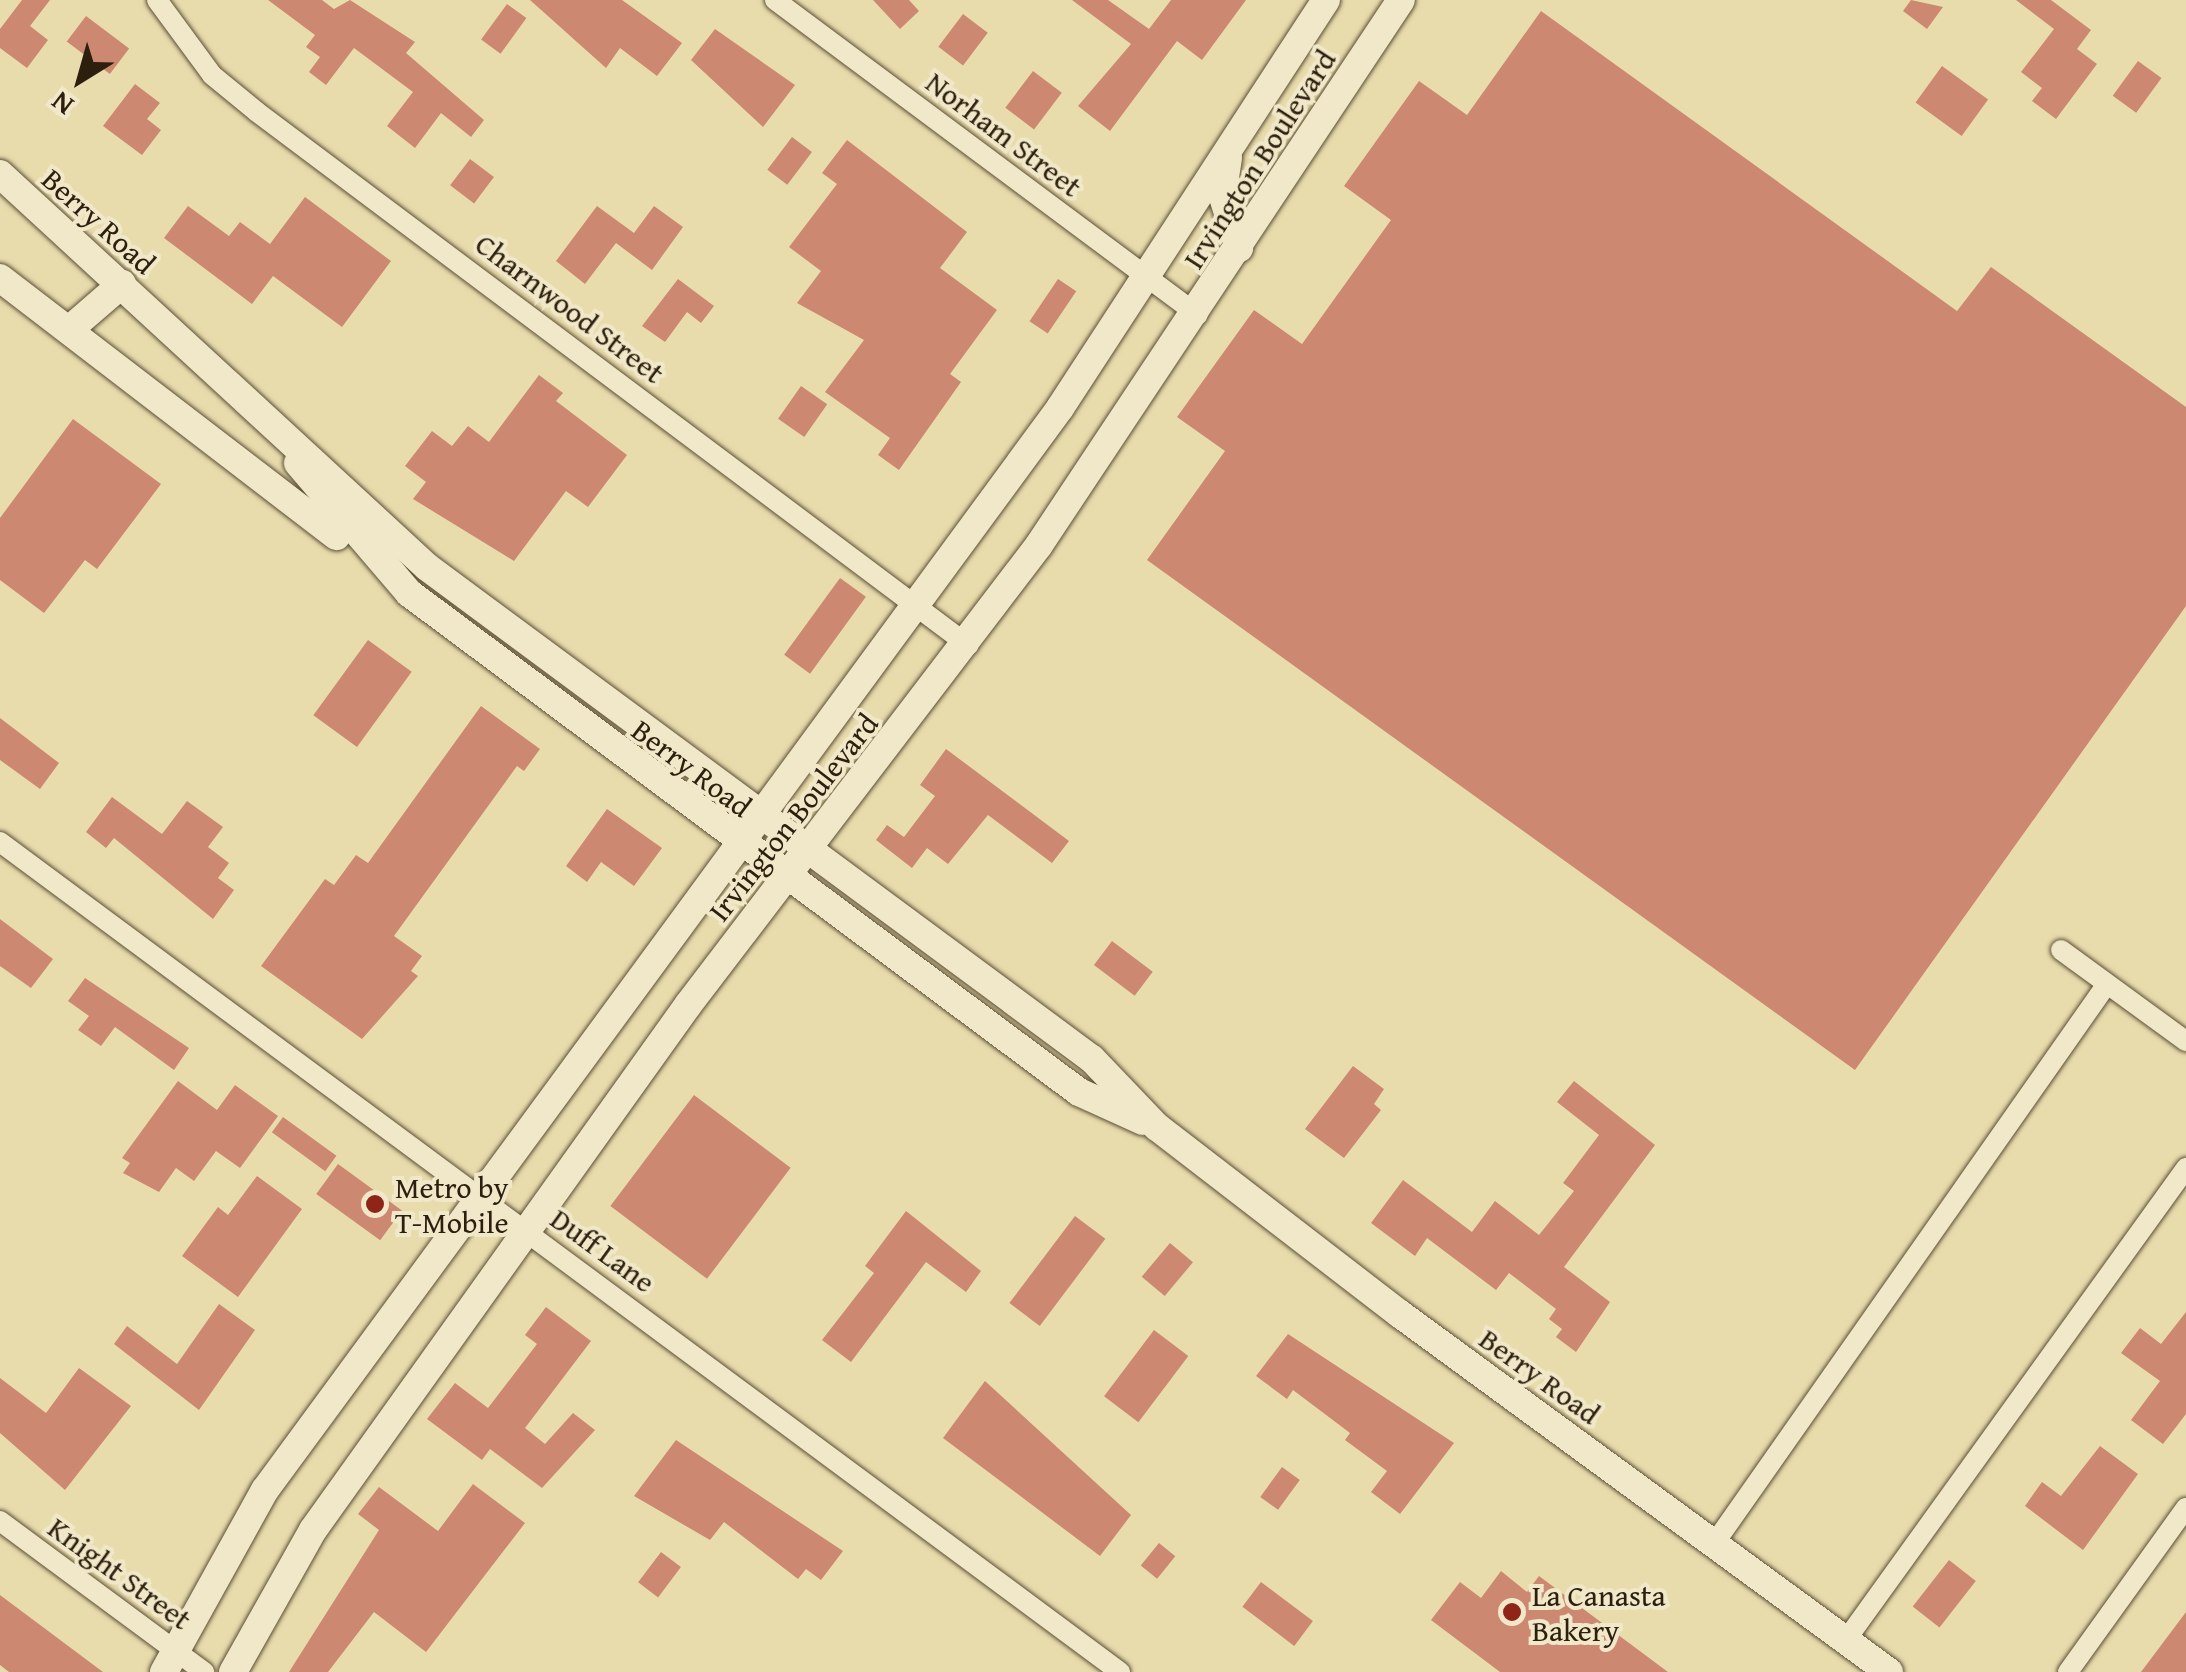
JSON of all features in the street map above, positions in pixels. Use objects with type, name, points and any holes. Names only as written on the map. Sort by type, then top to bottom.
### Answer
[{"type":"main road","name":"Irvington Boulevard","points":[[169,1661],[266,1490],[480,1196],[744,849],[917,609],[1146,280],[1326,0]]},
{"type":"main road","name":"Irvington Boulevard","points":[[233,1672],[312,1530],[526,1230],[786,880],[968,645],[1198,315],[1402,0]]},
{"type":"main road","points":[[1230,148],[1222,194],[1239,248]]},
{"type":"main road","name":"Berry Road","points":[[0,174],[122,284],[284,441],[427,567],[812,846],[1092,1059],[1157,1127],[1889,1672]]},
{"type":"main road","points":[[0,278],[408,592]]},
{"type":"main road","points":[[70,329],[122,284]]},
{"type":"main road","name":"Berry Road","points":[[284,441],[327,508],[408,592],[744,849],[1079,1092],[1157,1127]]},
{"type":"street","name":"Charnwood Street","points":[[157,0],[212,75],[257,112],[968,645]]},
{"type":"street","name":"Norham Street","points":[[775,0],[1198,315]]},
{"type":"street","name":"Duff Lane","points":[[0,842],[1120,1672]]},
{"type":"street","points":[[2061,950],[2186,1042]]},
{"type":"street","points":[[1714,1544],[2107,984]]},
{"type":"street","points":[[1846,1640],[2186,1168]]},
{"type":"street","points":[[2068,1672],[2186,1508]]},
{"type":"street","name":"Knight Street","points":[[0,1521],[169,1661],[204,1672]]},
{"type":"building","points":[[22,0],[50,0],[30,26],[48,40],[27,68],[0,48],[0,29]]},
{"type":"building","points":[[268,0],[322,0],[334,9],[350,0],[415,42],[406,53],[484,120],[471,137],[441,113],[415,148],[387,126],[413,92],[354,48],[326,85],[309,72],[320,57],[306,47],[315,35]]},
{"type":"building","points":[[530,0],[622,0],[682,43],[657,76],[620,48],[606,68]]},
{"type":"building","points":[[873,0],[909,0],[919,11],[900,29]]},
{"type":"building","points":[[1072,0],[1108,0],[1149,29],[1171,0],[1246,0],[1202,60],[1177,41],[1110,131],[1078,106],[1131,44]]},
{"type":"building","points":[[1911,0],[1943,7],[1927,29],[1903,11]]},
{"type":"building","points":[[2016,0],[2051,0],[2091,30],[2077,49],[2097,64],[2056,119],[2032,101],[2042,88],[2021,72],[2054,29]]},
{"type":"building","points":[[507,4],[526,18],[501,54],[481,40]]},
{"type":"building","points":[[1541,11],[1957,311],[1991,267],[2186,407],[2186,606],[1855,1070],[1147,560],[1225,451],[1177,417],[1254,310],[1302,344],[1391,220],[1344,186],[1419,81],[1467,115]]},
{"type":"building","points":[[963,14],[988,33],[963,65],[938,47]]},
{"type":"building","points":[[86,16],[129,48],[110,74],[67,42]]},
{"type":"building","points":[[715,29],[795,85],[763,127],[691,60]]},
{"type":"building","points":[[2138,61],[2161,78],[2136,113],[2113,96]]},
{"type":"building","points":[[1942,66],[1988,100],[1962,136],[1916,102]]},
{"type":"building","points":[[1033,71],[1062,93],[1034,129],[1005,108]]},
{"type":"building","points":[[135,84],[160,103],[147,119],[161,130],[142,155],[103,126]]},
{"type":"building","points":[[792,137],[812,152],[787,185],[767,170]]},
{"type":"building","points":[[847,140],[967,232],[940,268],[997,310],[950,374],[961,382],[899,470],[878,455],[890,438],[825,392],[864,340],[797,303],[821,271],[789,247],[837,184],[822,173]]},
{"type":"building","points":[[470,159],[494,177],[474,203],[450,185]]},
{"type":"building","points":[[305,197],[391,261],[342,327],[273,276],[252,304],[164,238],[188,206],[229,236],[240,222],[270,244]]},
{"type":"building","points":[[597,206],[634,233],[654,206],[683,227],[652,270],[616,243],[585,284],[556,261]]},
{"type":"building","points":[[678,279],[714,306],[701,323],[687,312],[665,342],[642,326]]},
{"type":"building","points":[[1058,279],[1076,291],[1048,334],[1029,321]]},
{"type":"building","points":[[539,375],[563,393],[556,401],[627,455],[588,507],[566,491],[514,561],[413,499],[426,482],[405,466],[432,431],[452,446],[468,426],[489,442]]},
{"type":"building","points":[[801,386],[827,404],[804,437],[778,419]]},
{"type":"building","points":[[73,419],[161,484],[97,569],[85,560],[44,613],[0,580],[0,518]]},
{"type":"building","points":[[840,578],[866,597],[810,674],[784,655]]},
{"type":"building","points":[[368,640],[412,672],[357,747],[313,715]]},
{"type":"building","points":[[481,706],[540,749],[524,771],[517,766],[394,936],[422,956],[411,971],[418,976],[362,1039],[261,966],[325,879],[334,885],[356,855],[368,863]]},
{"type":"building","points":[[0,718],[59,763],[40,789],[0,760]]},
{"type":"building","points":[[946,749],[1069,841],[1052,863],[988,815],[948,864],[927,848],[912,868],[876,840],[887,825],[904,837],[935,796],[920,785]]},
{"type":"building","points":[[112,797],[162,834],[187,801],[223,827],[208,847],[229,863],[218,878],[234,890],[213,919],[114,838],[106,848],[86,832]]},
{"type":"building","points":[[607,809],[662,848],[634,886],[601,862],[587,882],[566,866]]},
{"type":"building","points":[[0,919],[53,959],[31,988],[0,966]]},
{"type":"building","points":[[1112,941],[1153,972],[1135,996],[1094,965]]},
{"type":"building","points":[[85,978],[189,1048],[174,1070],[115,1027],[101,1046],[78,1030],[89,1016],[68,1001]]},
{"type":"building","points":[[1353,1066],[1384,1089],[1374,1104],[1381,1110],[1344,1158],[1305,1129]]},
{"type":"building","points":[[178,1081],[217,1110],[235,1085],[278,1116],[240,1168],[216,1151],[194,1181],[176,1168],[159,1192],[123,1173],[130,1163],[122,1158]]},
{"type":"building","points":[[1574,1081],[1655,1145],[1564,1267],[1610,1302],[1576,1352],[1556,1337],[1562,1329],[1549,1319],[1556,1309],[1509,1273],[1496,1290],[1427,1238],[1415,1256],[1371,1223],[1403,1180],[1472,1232],[1495,1201],[1539,1235],[1574,1191],[1563,1183],[1599,1135],[1557,1102]]},
{"type":"building","points":[[694,1095],[791,1168],[707,1279],[610,1206]]},
{"type":"building","points":[[283,1117],[336,1156],[325,1171],[272,1132]]},
{"type":"building","points":[[338,1164],[402,1210],[380,1240],[316,1194]]},
{"type":"building","points":[[257,1176],[302,1209],[238,1297],[182,1256],[218,1207],[228,1215]]},
{"type":"building","points":[[906,1211],[981,1271],[966,1292],[926,1262],[851,1362],[822,1340],[874,1273],[865,1266]]},
{"type":"building","points":[[1075,1216],[1105,1239],[1040,1326],[1009,1303]]},
{"type":"building","points":[[1170,1243],[1193,1262],[1165,1296],[1142,1277]]},
{"type":"building","points":[[219,1304],[255,1330],[199,1410],[114,1344],[127,1326],[177,1364]]},
{"type":"building","points":[[546,1307],[591,1341],[525,1428],[545,1444],[573,1413],[595,1430],[542,1488],[490,1449],[482,1460],[427,1419],[455,1383],[488,1408],[537,1344],[525,1335]]},
{"type":"building","points":[[2186,1312],[2186,1414],[2163,1444],[2131,1420],[2160,1381],[2121,1353],[2140,1328],[2161,1344]]},
{"type":"building","points":[[1154,1330],[1188,1356],[1138,1422],[1104,1396]]},
{"type":"building","points":[[1288,1334],[1454,1443],[1400,1514],[1371,1492],[1387,1471],[1345,1440],[1350,1433],[1293,1390],[1287,1399],[1256,1376]]},
{"type":"building","points":[[79,1368],[131,1406],[65,1490],[0,1433],[0,1378],[46,1413]]},
{"type":"building","points":[[985,1381],[1131,1515],[1100,1556],[943,1438]]},
{"type":"building","points":[[676,1440],[843,1551],[821,1580],[806,1569],[798,1579],[724,1522],[710,1540],[634,1496]]},
{"type":"building","points":[[2100,1446],[2138,1474],[2083,1550],[2025,1506],[2042,1482],[2061,1496]]},
{"type":"building","points":[[1282,1467],[1300,1480],[1278,1510],[1260,1497]]},
{"type":"building","points":[[473,1484],[525,1523],[426,1652],[374,1612],[328,1672],[289,1672],[379,1530],[358,1514],[379,1487],[438,1531]]},
{"type":"building","points":[[1159,1543],[1175,1556],[1157,1579],[1141,1566]]},
{"type":"building","points":[[661,1552],[681,1567],[658,1597],[638,1582]]},
{"type":"building","points":[[1949,1560],[1976,1581],[1939,1627],[1913,1606]]},
{"type":"building","points":[[1501,1571],[1527,1592],[1539,1576],[1668,1672],[1500,1672],[1431,1620],[1460,1582],[1481,1598]]},
{"type":"building","points":[[1261,1582],[1313,1621],[1294,1646],[1242,1607]]},
{"type":"building","points":[[0,1595],[103,1672],[9,1672],[0,1665]]},
{"type":"building","points":[[2186,1612],[2186,1672],[2141,1672]]},
{"type":"place","name":"Metro by T-Mobile","points":[[375,1204]]},
{"type":"place","name":"La Canasta Bakery","points":[[1512,1612]]}]
